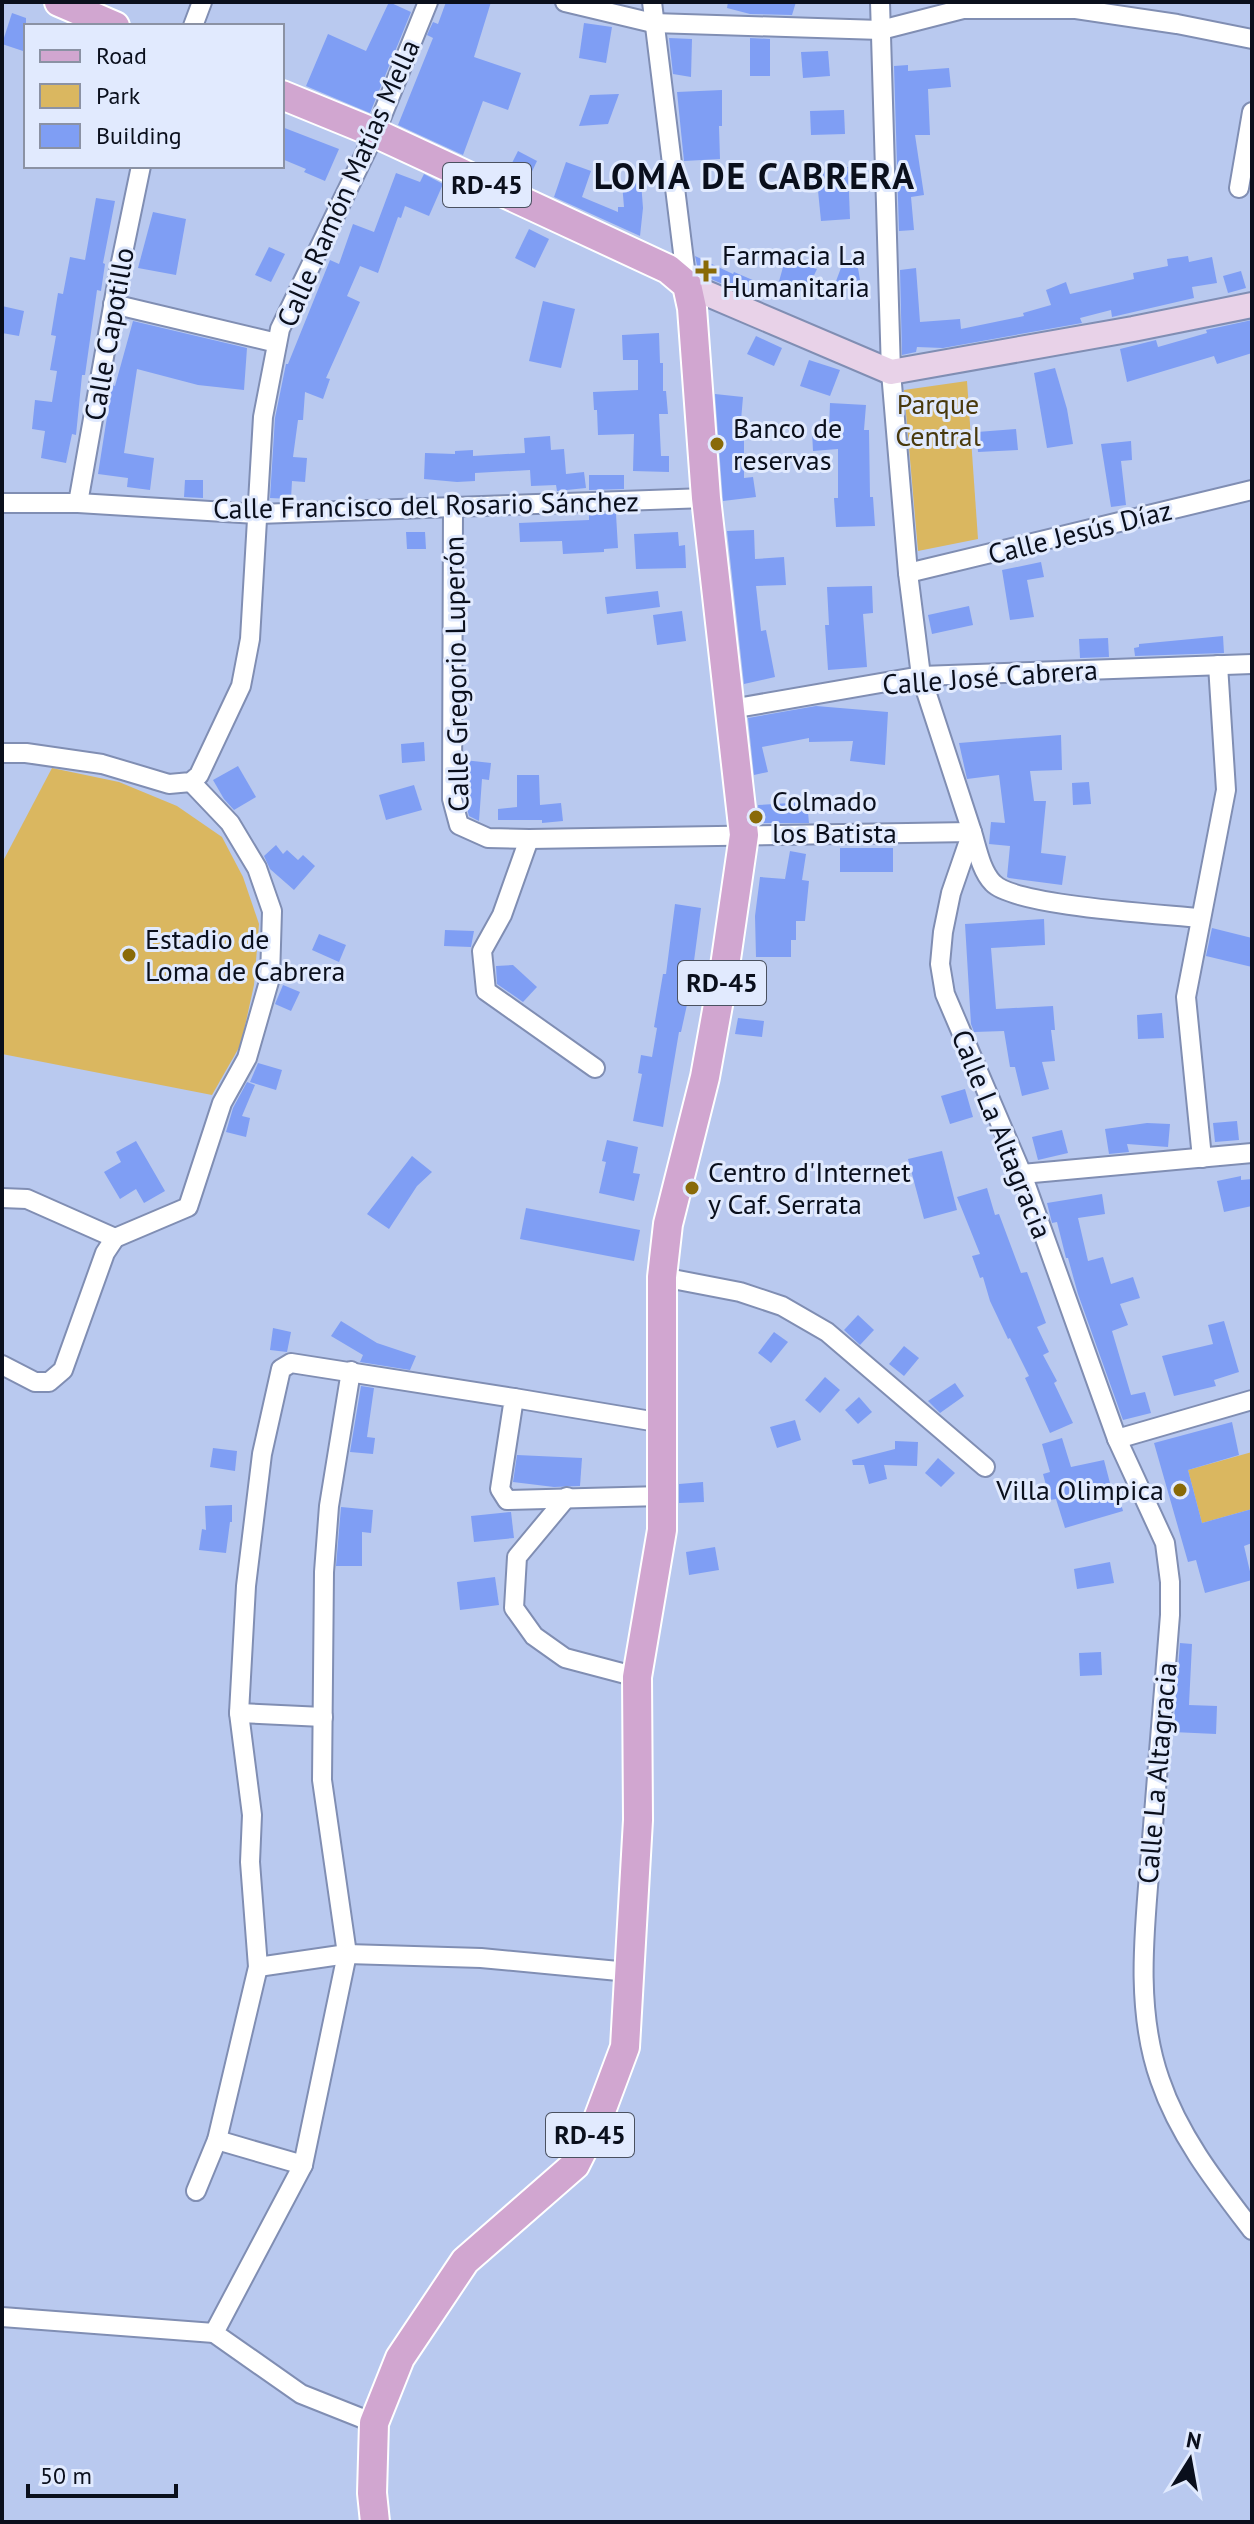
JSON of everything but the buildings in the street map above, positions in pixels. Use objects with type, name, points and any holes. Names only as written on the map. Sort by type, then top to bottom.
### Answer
[{"type":"main road","points":[[59,2],[110,24]]},
{"type":"main road","name":"RD-45","points":[[284,96],[375,133],[668,269],[687,285],[692,308],[706,498],[744,835],[705,1077],[668,1224],[662,1277],[662,1530],[637,1677],[638,1820],[625,2047],[598,2119],[575,2165],[465,2261],[400,2358],[374,2423],[372,2493],[375,2522]]},
{"type":"street","points":[[194,24],[202,2]]},
{"type":"street","name":"Calle Ramón Matías Mella","points":[[191,782],[199,775],[216,743],[241,686],[250,639],[263,417],[280,329],[375,133],[428,2]]},
{"type":"street","points":[[565,2],[653,23],[881,30],[963,9],[1076,9],[1252,39]]},
{"type":"street","points":[[652,2],[687,285],[891,372],[1252,305]]},
{"type":"street","points":[[880,2],[891,372],[908,573],[921,676],[984,868],[993,883],[1010,894],[1037,901],[1199,918]]},
{"type":"street","points":[[1239,188],[1252,112]]},
{"type":"street","name":"Calle Capotillo","points":[[78,503],[141,168]]},
{"type":"street","points":[[113,304],[277,343]]},
{"type":"street","name":"Calle Jesús Díaz","points":[[908,573],[1252,490]]},
{"type":"street","name":"Calle Francisco del Rosario Sánchez","points":[[2,503],[78,503],[258,514],[706,498]]},
{"type":"street","name":"Calle Gregorio Luperón","points":[[453,507],[452,799],[459,825],[488,838],[529,839],[972,832]]},
{"type":"street","name":"Calle José Cabrera","points":[[731,709],[921,676],[1252,664]]},
{"type":"street","points":[[1202,1158],[1186,997],[1226,790],[1218,665]]},
{"type":"street","points":[[2,753],[26,753],[102,764],[169,784],[191,782],[230,823],[257,868],[272,911],[270,978],[247,1058],[222,1103],[188,1207],[115,1238],[105,1253],[63,1370],[57,1377],[49,1382],[35,1382],[2,1365]]},
{"type":"street","name":"Calle La Altagracia","points":[[972,832],[951,893],[943,932],[940,964],[951,1008],[1022,1174],[1117,1439],[1165,1543],[1170,1615],[1144,1944],[1150,2038],[1159,2079],[1181,2128],[1252,2230]]},
{"type":"street","points":[[529,839],[502,915],[482,951],[486,991],[595,1068]]},
{"type":"street","points":[[1022,1174],[1252,1153]]},
{"type":"street","points":[[2,1198],[27,1199],[115,1238]]},
{"type":"street","points":[[662,1277],[740,1292],[794,1313],[827,1332],[985,1467]]},
{"type":"street","points":[[196,2191],[217,2140],[258,1967],[250,1862],[252,1815],[239,1713],[249,1557],[262,1454],[281,1369],[291,1363],[351,1371],[663,1423]]},
{"type":"street","points":[[214,2333],[303,2165],[347,1954],[322,1780],[325,1559],[329,1506],[351,1371]]},
{"type":"street","points":[[514,1398],[500,1489],[507,1500],[662,1496]]},
{"type":"street","points":[[1117,1439],[1252,1400]]},
{"type":"street","points":[[567,1497],[517,1557],[514,1608],[534,1636],[565,1658],[637,1677]]},
{"type":"street","points":[[239,1713],[323,1717]]},
{"type":"street","points":[[258,1967],[347,1954],[481,1958],[629,1972]]},
{"type":"street","points":[[217,2140],[303,2165]]},
{"type":"street","points":[[2,2317],[214,2333],[301,2394],[374,2423]]},
{"type":"green space","name":"Parque Central","points":[[967,381],[978,539],[918,551],[904,390]]},
{"type":"green space","name":"Estadio de Loma de Cabrera","points":[[52,768],[119,782],[177,806],[222,837],[243,877],[259,924],[254,985],[241,1044],[212,1095],[2,1054],[2,863]]},
{"type":"green space","points":[[1252,1452],[1252,1509],[1202,1523],[1188,1470]]},
{"type":"place","name":"Farmacia La Humanitaria","points":[[706,271]]},
{"type":"place","name":"Banco de reservas","points":[[717,444]]},
{"type":"place","name":"Colmado los Batista","points":[[756,817]]},
{"type":"place","name":"Estadio de Loma de Cabrera","points":[[129,955]]},
{"type":"place","name":"Centro d'Internet y Caf. Serrata","points":[[692,1188]]},
{"type":"place","name":"Villa Olimpica","points":[[1180,1490]]},
{"type":"district","name":"LOMA DE CABRERA","points":[[755,176]]}]
